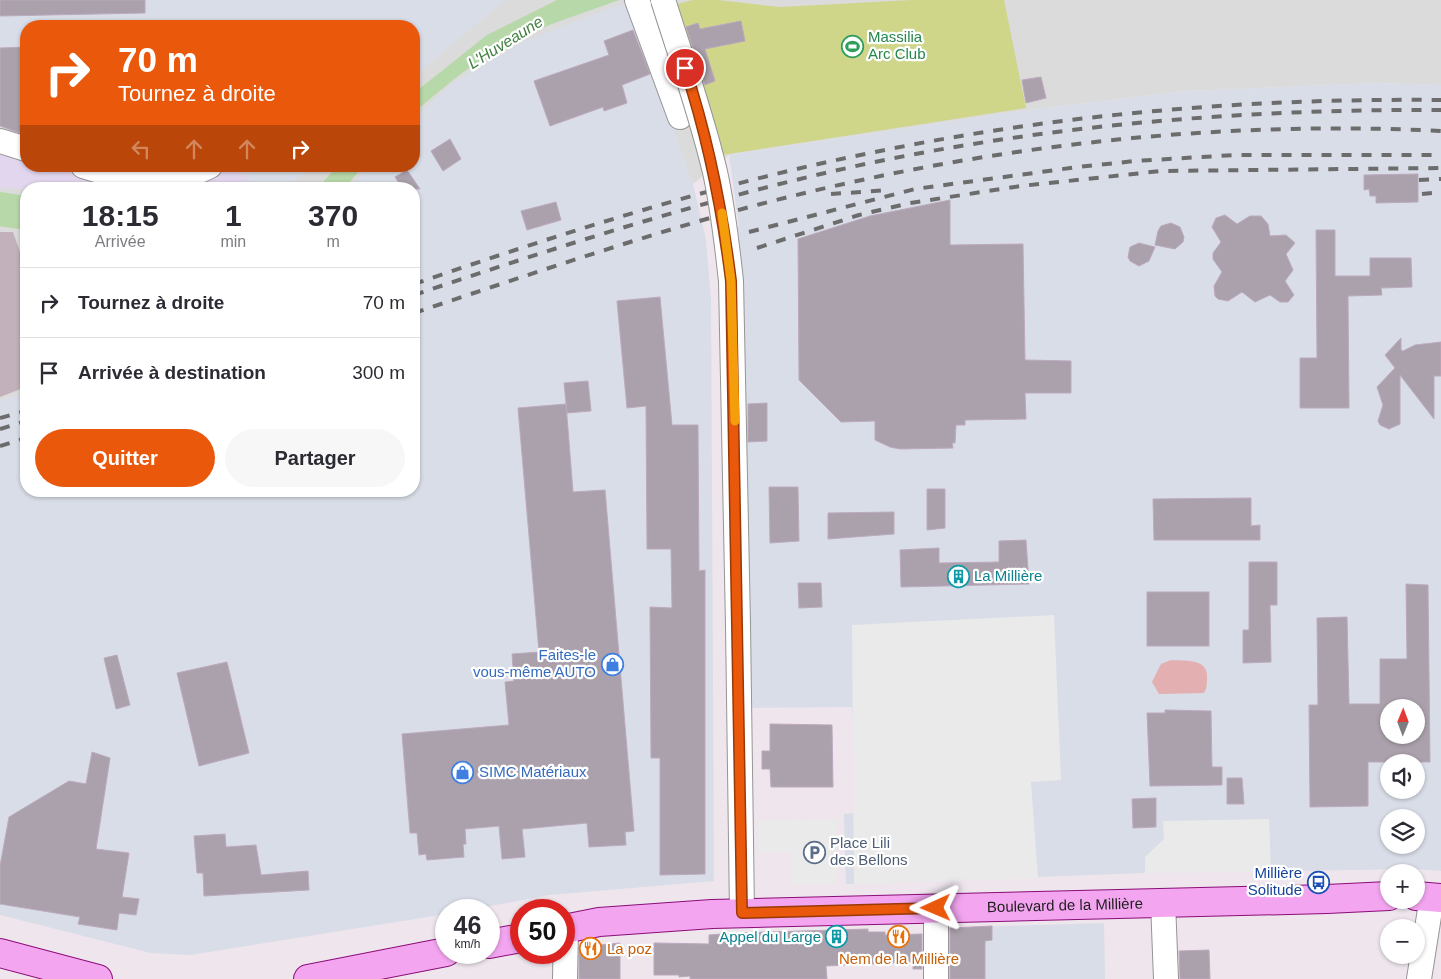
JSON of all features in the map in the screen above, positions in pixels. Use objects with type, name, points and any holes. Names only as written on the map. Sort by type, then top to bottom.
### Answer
[{"type":"main road","name":"Boulevard de la Millière","points":[[575,927],[599,922],[742,913],[1380,896]]},
{"type":"main road","points":[[0,953],[98,979]]},
{"type":"main road","points":[[308,979],[435,954]]},
{"type":"street","points":[[637,0],[680,117]]},
{"type":"street","points":[[663,0],[696,102],[715,172],[725,226],[731,281],[742,913]]},
{"type":"street","points":[[0,141],[20,147]]},
{"type":"street","points":[[102,172],[125,179],[151,181],[176,178],[193,172]]},
{"type":"street","points":[[1419,979],[1430,897]]},
{"type":"street","points":[[1164,902],[1166,979]]},
{"type":"street","points":[[936,908],[936,979]]},
{"type":"street","points":[[565,964],[565,979]]},
{"type":"shaded area","points":[[0,0],[1441,0],[1441,85],[1377,83],[1186,91],[1035,109],[729,155],[693,184],[420,271],[420,182],[20,182],[20,395],[0,400]]},
{"type":"shaded area","points":[[0,0],[506,0],[420,71],[420,20],[20,20],[20,136],[0,128]]},
{"type":"shaded area","name":"Massilia Arc Club","points":[[693,0],[718,0],[780,7],[911,0],[1004,0],[1026,108],[722,155],[677,4]]},
{"type":"shaded area","points":[[629,1],[693,184],[706,240],[711,299],[714,881],[549,895],[528,899],[510,899],[510,902],[500,904],[500,899],[435,899],[435,916],[190,955],[151,953],[0,915],[0,400],[20,395],[20,497],[420,497],[420,182],[356,182],[364,172],[420,172],[420,113],[455,81],[527,40]]},
{"type":"shaded area","points":[[1377,83],[1441,85],[1441,871],[1425,870],[1425,864],[1380,864],[1380,870],[1145,873],[846,884],[844,814],[858,813],[852,707],[747,708],[733,228],[739,226],[729,155],[1035,109],[1186,91]]},
{"type":"shaded area","points":[[0,128],[20,136],[20,172],[240,172],[251,182],[20,182],[20,189],[0,188]]},
{"type":"shaded area","points":[[240,172],[304,172],[294,182],[251,182]]},
{"type":"shaded area","points":[[0,232],[13,232],[20,252],[20,389],[0,397]]},
{"type":"shaded area","points":[[1054,615],[1061,780],[1031,782],[1038,878],[854,884],[852,625]]},
{"type":"shaded area","points":[[1171,660],[1194,662],[1204,666],[1207,677],[1204,693],[1159,694],[1152,682],[1161,664]]},
{"type":"shaded area","name":"Place Lili des Bellons","points":[[837,819],[838,884],[791,885],[791,852],[759,852],[758,821]]},
{"type":"shaded area","points":[[1269,819],[1271,872],[1145,873],[1145,857],[1164,839],[1163,821]]},
{"type":"shaded area","points":[[1104,923],[1105,979],[942,979],[940,928]]},
{"type":"water","points":[[557,0],[619,0],[513,41],[465,71],[420,108],[420,88],[487,35]]},
{"type":"water","points":[[332,172],[358,172],[350,182],[323,182]]},
{"type":"building","points":[[0,0],[145,0],[145,13],[0,16]]},
{"type":"building","points":[[741,21],[745,41],[705,49],[715,81],[705,85],[686,27],[698,23],[700,29]]},
{"type":"building","points":[[633,30],[650,74],[622,85],[627,103],[604,111],[603,107],[550,126],[534,81],[609,55],[604,41]]},
{"type":"building","points":[[20,47],[20,133],[0,126],[0,48]]},
{"type":"building","points":[[1041,77],[1046,98],[1026,103],[1022,80]]},
{"type":"building","points":[[450,139],[461,159],[443,171],[431,151]]},
{"type":"building","points":[[404,172],[408,172],[415,182],[398,182],[395,177]]},
{"type":"building","points":[[1418,174],[1418,202],[1376,203],[1376,196],[1370,196],[1369,189],[1364,190],[1364,175]]},
{"type":"building","points":[[950,200],[950,245],[1023,244],[1025,360],[1071,361],[1071,393],[1025,393],[1026,419],[965,420],[965,425],[956,425],[955,443],[952,443],[953,448],[900,449],[890,447],[875,440],[875,421],[841,422],[799,380],[798,239],[870,216]]},
{"type":"building","points":[[556,202],[561,220],[527,230],[521,211]]},
{"type":"building","points":[[1225,215],[1237,224],[1250,216],[1261,216],[1268,224],[1270,236],[1286,235],[1295,243],[1286,254],[1293,270],[1285,281],[1294,295],[1288,302],[1280,302],[1270,295],[1255,302],[1242,292],[1228,301],[1218,299],[1215,296],[1214,286],[1222,272],[1213,259],[1213,253],[1221,242],[1212,227],[1216,218]]},
{"type":"building","points":[[1171,223],[1180,227],[1184,237],[1183,242],[1175,249],[1155,245],[1161,226]]},
{"type":"building","points":[[1316,230],[1335,230],[1335,276],[1370,276],[1370,258],[1411,258],[1412,287],[1381,288],[1382,295],[1348,296],[1349,408],[1300,408],[1300,358],[1317,358]]},
{"type":"building","points":[[1139,243],[1155,247],[1149,261],[1139,266],[1130,261],[1128,257],[1130,247]]},
{"type":"building","points":[[660,297],[672,425],[698,425],[699,571],[705,570],[705,874],[660,875],[660,758],[651,758],[650,607],[672,608],[671,549],[647,549],[646,406],[627,408],[617,301]]},
{"type":"building","points":[[1401,338],[1401,350],[1403,351],[1415,345],[1441,342],[1441,376],[1434,376],[1434,419],[1400,375],[1400,424],[1389,429],[1380,425],[1378,421],[1383,405],[1377,387],[1395,368],[1385,355]]},
{"type":"building","points":[[588,381],[591,411],[567,413],[564,383]]},
{"type":"building","points":[[767,403],[767,441],[748,442],[748,404]]},
{"type":"building","points":[[566,404],[573,492],[605,490],[634,831],[625,832],[626,845],[589,847],[587,823],[522,829],[525,857],[502,859],[499,826],[465,829],[466,844],[463,844],[464,857],[427,860],[426,854],[419,855],[417,833],[410,833],[402,734],[509,725],[505,682],[514,681],[512,654],[539,652],[518,408]]},
{"type":"building","points":[[769,487],[798,487],[799,541],[770,543]]},
{"type":"building","points":[[927,489],[945,489],[945,528],[927,530]]},
{"type":"building","points":[[1251,498],[1251,526],[1260,525],[1260,540],[1154,540],[1153,499]]},
{"type":"building","points":[[894,512],[894,534],[828,539],[828,513]]},
{"type":"building","name":"La Millière","points":[[1026,540],[1029,584],[901,587],[900,550],[939,548],[939,563],[999,562],[999,541]]},
{"type":"building","points":[[1249,562],[1277,562],[1277,605],[1270,605],[1271,662],[1243,663],[1243,630],[1249,630]]},
{"type":"building","points":[[798,583],[821,583],[822,607],[799,608]]},
{"type":"building","points":[[1406,584],[1428,585],[1430,762],[1425,762],[1425,754],[1380,754],[1380,762],[1368,762],[1368,806],[1310,807],[1309,705],[1318,705],[1317,618],[1347,617],[1349,704],[1380,704],[1380,744],[1425,744],[1425,699],[1380,699],[1380,659],[1407,659]]},
{"type":"building","points":[[1147,592],[1209,592],[1209,646],[1147,646]]},
{"type":"building","points":[[117,655],[130,705],[116,709],[104,658]]},
{"type":"building","points":[[227,662],[249,753],[199,766],[177,673]]},
{"type":"building","points":[[1165,710],[1211,711],[1212,767],[1222,767],[1222,785],[1150,786],[1147,713],[1165,713]]},
{"type":"building","points":[[770,724],[832,725],[833,787],[771,787],[770,769],[762,769],[762,751],[770,751]]},
{"type":"building","points":[[92,752],[110,758],[96,849],[129,853],[122,897],[139,899],[136,915],[119,913],[117,930],[78,924],[80,917],[0,904],[0,866],[9,817],[69,781],[86,784]]},
{"type":"building","points":[[1227,778],[1242,778],[1244,804],[1227,804]]},
{"type":"building","points":[[1156,798],[1156,827],[1133,828],[1132,799]]},
{"type":"building","points":[[225,834],[226,847],[256,845],[261,875],[308,871],[309,890],[204,896],[203,873],[197,873],[194,836]]},
{"type":"building","points":[[992,926],[992,940],[985,941],[985,979],[950,979],[950,928]]},
{"type":"building","points":[[868,929],[868,932],[885,932],[885,935],[922,934],[922,969],[913,969],[913,962],[826,966],[827,979],[690,979],[690,976],[654,975],[654,943],[709,944],[709,935],[733,933]]},
{"type":"building","points":[[620,943],[620,979],[579,979],[579,947]]},
{"type":"building","points":[[1209,950],[1210,979],[1180,979],[1179,951]]},
{"type":"waterway","name":"L'Huveaune","points":[[0,209],[20,212]]},
{"type":"railway","points":[[420,282],[583,228],[754,179],[812,165],[941,139],[1012,128],[1154,111],[1297,102],[1441,100]]},
{"type":"railway","points":[[420,293],[583,240],[697,206],[812,176],[940,149],[1082,129],[1225,116],[1297,112],[1441,110]]},
{"type":"railway","points":[[420,311],[572,261],[731,212],[817,190],[905,171],[1083,143],[1172,135],[1352,128],[1441,131]]},
{"type":"railway","points":[[749,232],[915,189],[1078,167],[1135,161],[1235,155],[1441,155]]},
{"type":"railway","points":[[757,248],[859,215],[910,203],[1021,186],[1161,171],[1441,168]]},
{"type":"railway","points":[[1419,180],[1441,179]]},
{"type":"railway","points":[[831,194],[890,190]]},
{"type":"railway","points":[[1422,194],[1441,192]]},
{"type":"railway","points":[[0,418],[20,413]]},
{"type":"railway","points":[[0,429],[20,423]]},
{"type":"railway","points":[[0,446],[20,440]]},
{"type":"slow traffic","points":[[722,213],[731,281],[735,421]]},
{"type":"place","name":"Massilia Arc Club","points":[[852,46]]},
{"type":"place","name":"La Millière","points":[[958,576]]},
{"type":"place","name":"Faites-le vous-même AUTO","points":[[612,664]]},
{"type":"place","name":"SIMC Matériaux","points":[[463,772]]},
{"type":"place","name":"Place Lili des Bellons","points":[[814,852]]},
{"type":"place","name":"Millière Solitude","points":[[1318,882]]},
{"type":"place","name":"Nem de la Millière","points":[[899,936]]},
{"type":"place","name":"Appel du Large","points":[[837,937]]},
{"type":"place","name":"La poz","points":[[591,949]]},
{"type":"route","points":[[685,68],[715,172],[725,226],[731,281],[735,395],[742,913],[936,908]]}]
